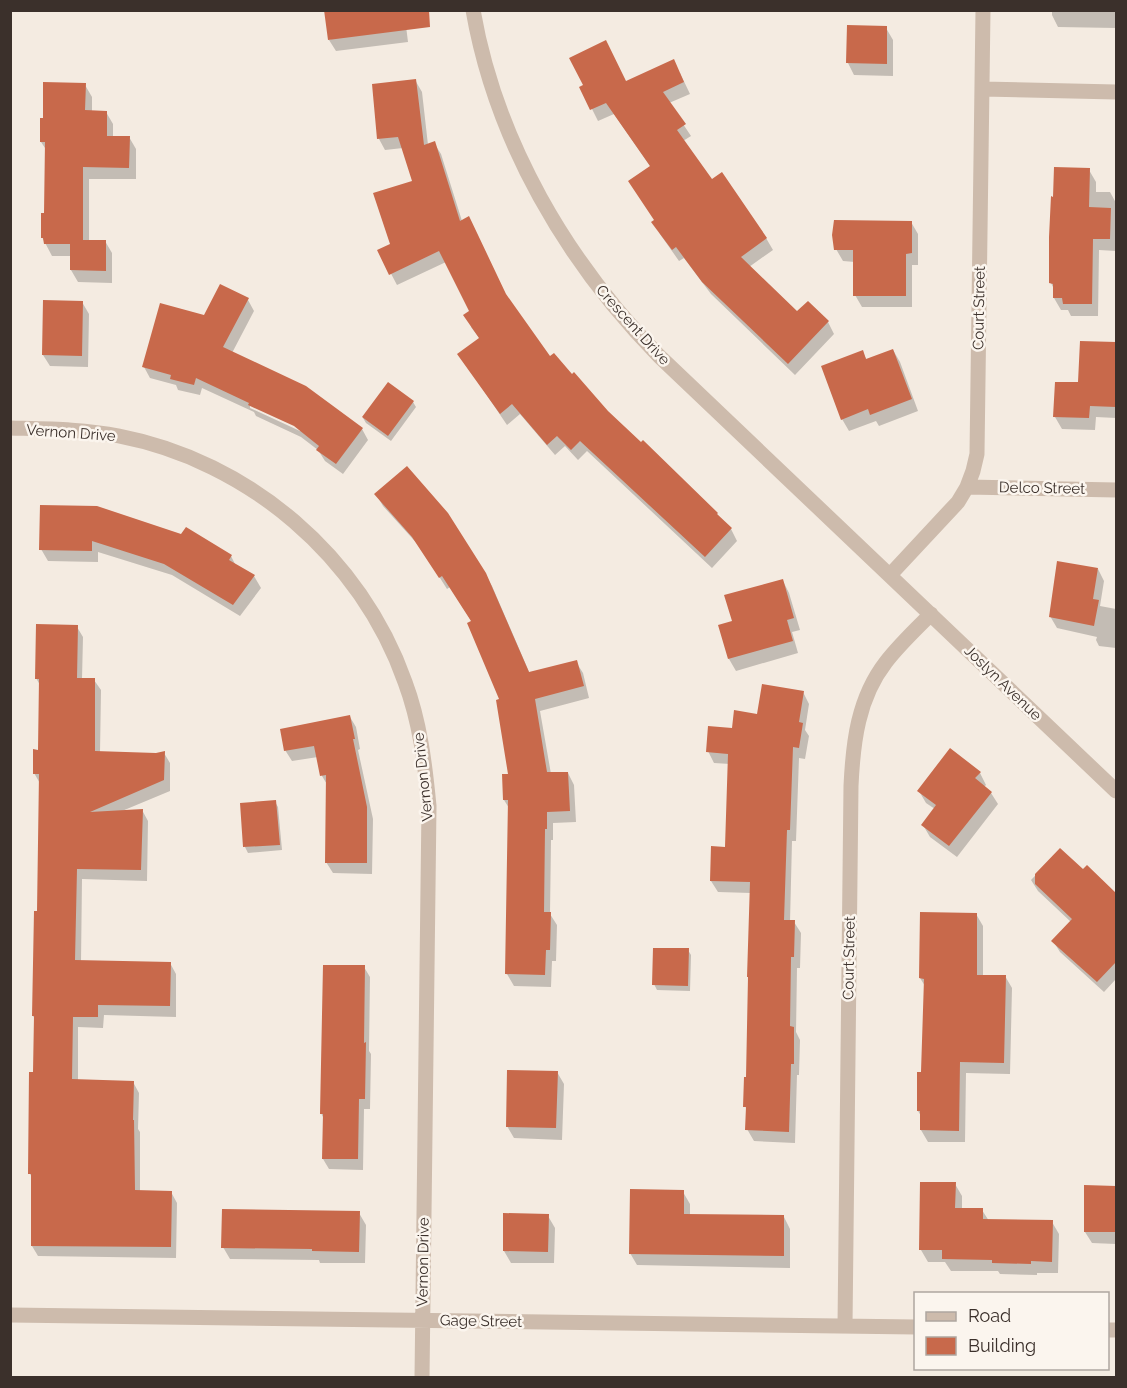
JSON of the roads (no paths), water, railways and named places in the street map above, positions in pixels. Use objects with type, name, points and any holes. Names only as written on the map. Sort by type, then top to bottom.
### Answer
[{"type":"street","name":"Crescent Drive","points":[[473,10],[484,58],[521,159],[552,219],[588,274],[659,356],[890,575]]},
{"type":"street","name":"Court Street","points":[[890,575],[958,502],[973,471],[978,442],[983,10]]},
{"type":"street","points":[[982,89],[1116,92]]},
{"type":"street","name":"Vernon Drive","points":[[10,428],[89,431],[151,443],[213,466],[242,483],[311,535],[331,557],[369,608],[395,657],[416,718],[424,754],[429,806],[422,1377]]},
{"type":"street","name":"Delco Street","points":[[967,487],[1116,490]]},
{"type":"street","name":"Joslyn Avenue","points":[[890,575],[1116,791]]},
{"type":"street","name":"Court Street","points":[[844,1326],[853,752],[863,704],[873,682],[887,660],[931,614]]},
{"type":"street","name":"Gage Street","points":[[10,1315],[914,1327]]}]
